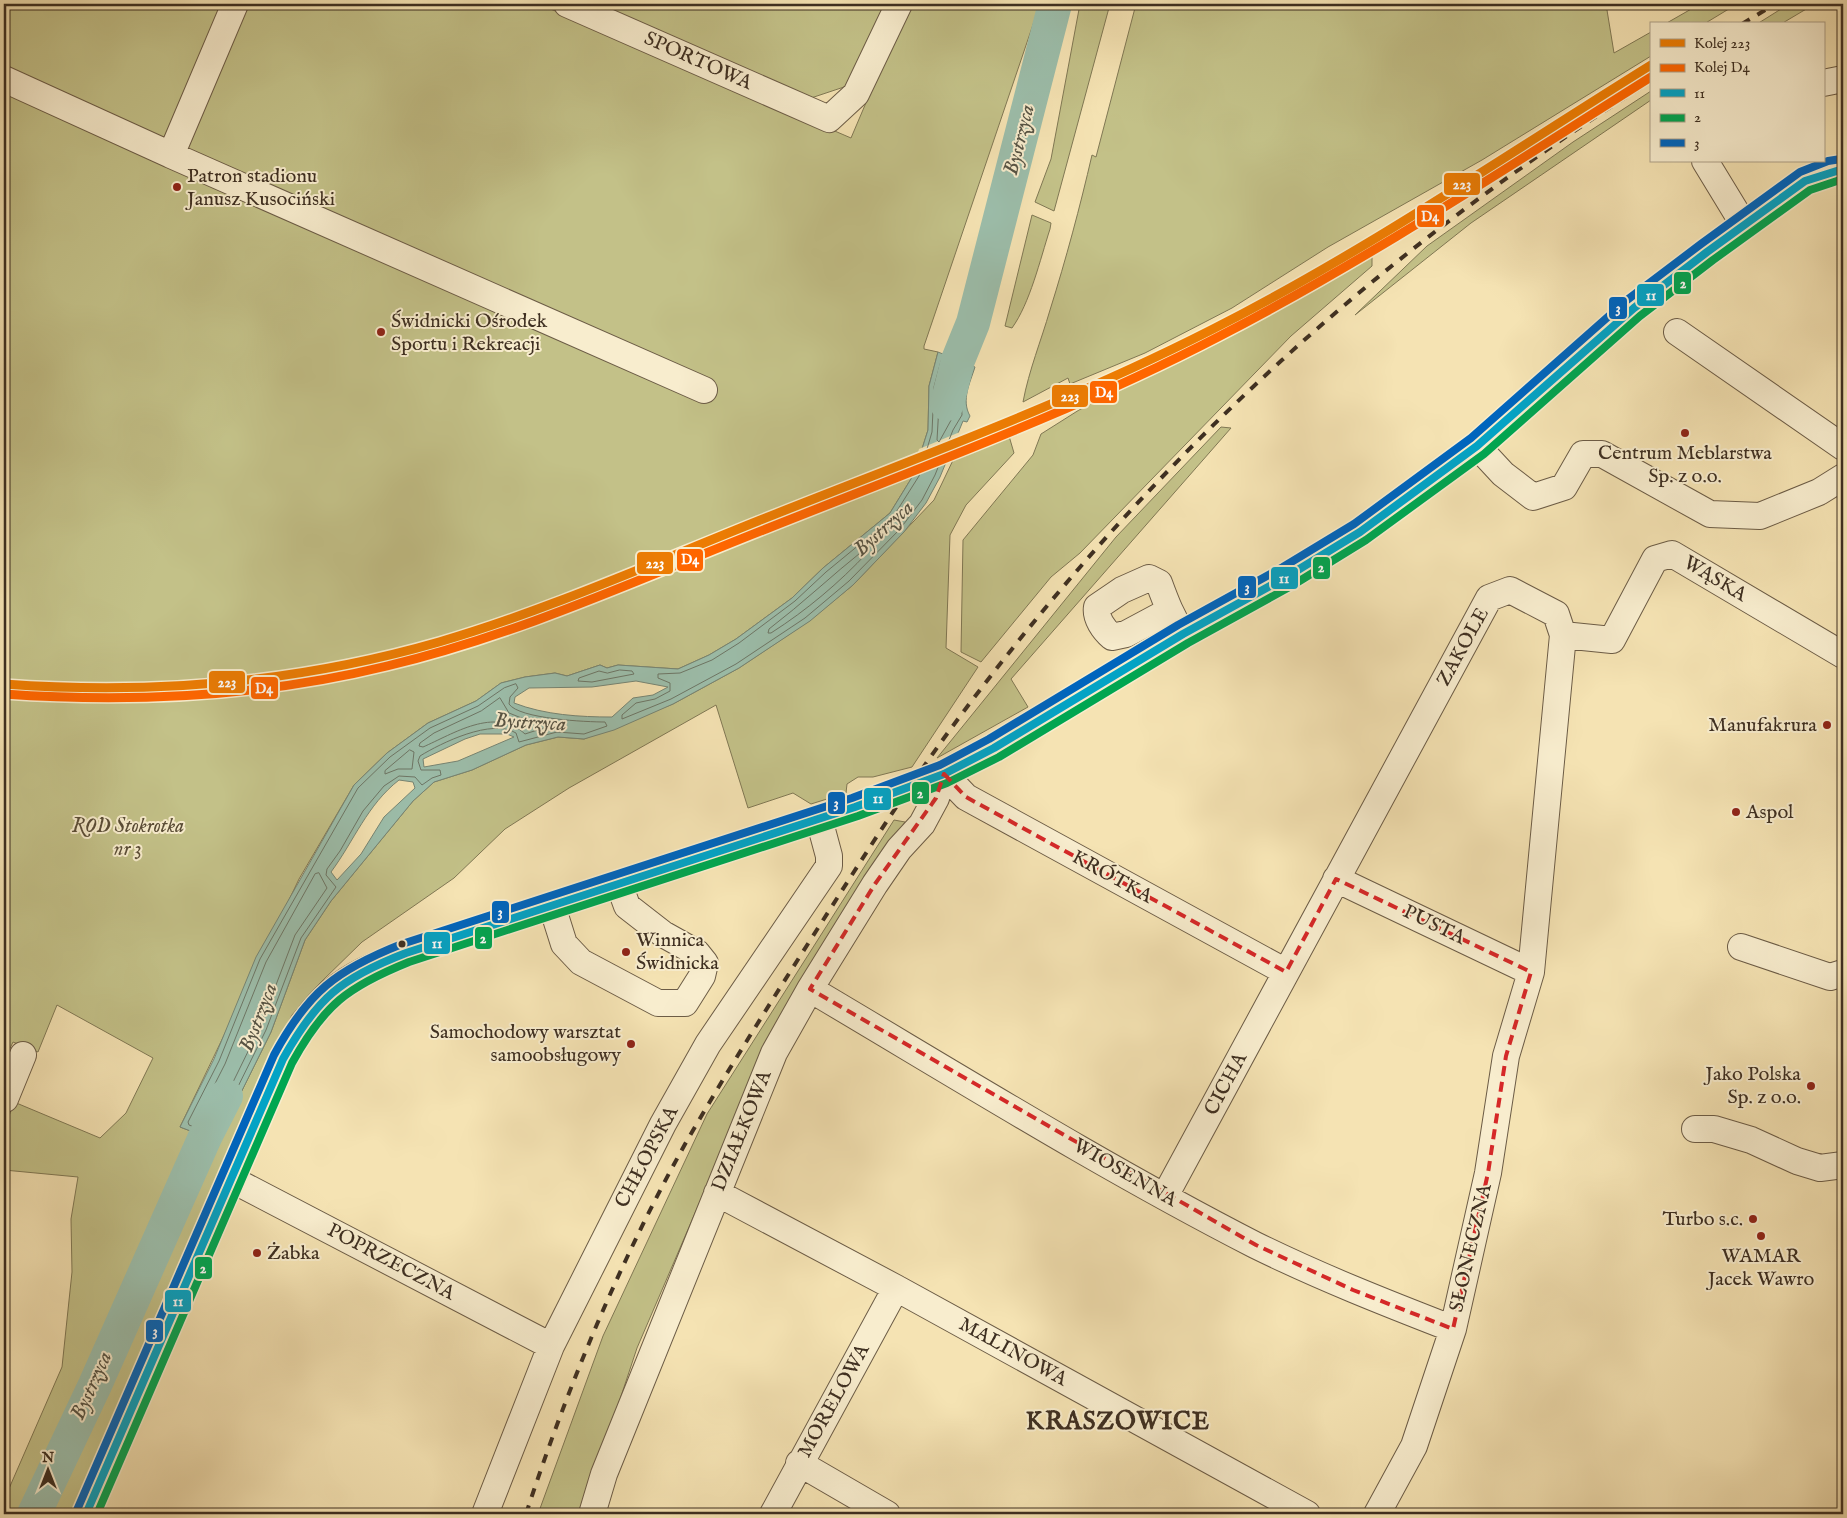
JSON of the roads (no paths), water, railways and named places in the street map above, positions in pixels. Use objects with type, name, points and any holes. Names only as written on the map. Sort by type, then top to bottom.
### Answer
[{"type":"street","points":[[172,154],[235,4]]},
{"type":"street","name":"SPORTOWA","points":[[568,4],[829,119],[856,94],[899,4]]},
{"type":"street","points":[[4,79],[704,390]]},
{"type":"street","points":[[1824,83],[1843,79]]},
{"type":"street","points":[[1706,162],[1744,225]]},
{"type":"street","points":[[86,1514],[159,1340],[283,1058],[304,1022],[330,992],[354,974],[389,959],[819,819],[944,774],[994,748],[1183,634],[1288,576],[1360,532],[1477,446],[1634,308],[1744,225],[1805,181],[1831,170],[1843,169]]},
{"type":"street","points":[[1677,332],[1843,446]]},
{"type":"street","points":[[1477,446],[1503,474],[1533,497],[1564,487],[1583,454],[1602,454],[1710,514],[1760,516],[1819,492],[1843,477]]},
{"type":"street","name":"WĄSKA","points":[[1563,635],[1612,640],[1655,559],[1672,554],[1843,654]]},
{"type":"street","name":"ZAKOLE","points":[[1286,972],[1489,598],[1510,590],[1556,614],[1563,635],[1532,972]]},
{"type":"street","points":[[1169,611],[1183,634]]},
{"type":"street","name":"KRÓTKA","points":[[944,774],[966,797],[1286,972]]},
{"type":"street","name":"DZIAŁKOWA","points":[[592,1514],[604,1474],[774,1053],[810,989],[894,856],[922,824],[936,798],[944,774]]},
{"type":"street","name":"CHŁOPSKA","points":[[485,1514],[551,1346],[663,1124],[708,1044],[829,866],[829,856],[819,819]]},
{"type":"street","name":"PUSTA","points":[[1336,879],[1532,972]]},
{"type":"street","points":[[552,906],[564,944],[581,962],[658,1003],[685,1003],[702,976],[705,963],[698,953],[663,934],[627,906],[619,884]]},
{"type":"street","points":[[1742,947],[1830,977],[1843,973]]},
{"type":"street","name":"CICHA","points":[[1165,1196],[1286,972]]},
{"type":"street","name":"SŁONECZNA","points":[[1377,1514],[1414,1446],[1453,1329],[1488,1173],[1506,1056],[1532,972]]},
{"type":"street","name":"WIOSENNA","points":[[810,989],[1165,1196],[1256,1245],[1353,1290],[1453,1329]]},
{"type":"street","points":[[1695,1129],[1714,1129],[1751,1140],[1797,1161],[1820,1168],[1843,1165]]},
{"type":"street","name":"POPRZECZNA","points":[[231,1179],[551,1346]]},
{"type":"street","name":"MALINOWA","points":[[717,1193],[896,1288],[1307,1514]]},
{"type":"street","name":"MORELOWA","points":[[773,1514],[799,1463],[896,1288]]},
{"type":"street","points":[[799,1463],[887,1514]]},
{"type":"water","points":[[938,352],[975,367],[966,398],[967,410],[970,416],[967,422],[963,421],[940,477],[926,503],[904,532],[853,585],[810,621],[739,668],[673,704],[614,730],[584,739],[558,737],[526,745],[472,770],[434,782],[413,801],[331,901],[305,940],[271,1032],[217,1141],[180,1127],[214,1059],[256,957],[354,785],[387,753],[428,723],[476,701],[501,683],[525,677],[555,673],[567,676],[600,665],[607,668],[618,665],[678,669],[709,655],[736,639],[792,598],[823,568],[890,513],[914,474],[928,430],[929,386]],"holes":[[[636,681],[668,687],[653,695],[633,698],[612,717],[563,714],[538,710],[514,703],[515,697],[529,688],[592,687]],[[480,734],[507,734],[514,737],[458,761],[424,767],[423,759]],[[399,780],[413,782],[415,788],[384,817],[361,854],[337,880],[331,872],[369,812]]]},
{"type":"waterway","name":"Bystrzyca","points":[[947,404],[958,360],[973,323],[1055,4]]},
{"type":"waterway","name":"Bystrzyca","points":[[34,1514],[95,1385],[205,1137],[226,1096]]},
{"type":"railway","points":[[1745,22],[1775,4]]},
{"type":"railway","points":[[526,1514],[559,1420],[596,1327],[638,1235],[684,1146],[746,1042],[867,851],[967,707],[1041,614],[1117,525],[1197,442],[1280,362],[1366,287],[1457,215],[1552,146],[1650,82]]},
{"type":"rail line","name":"223","points":[[4,684],[114,688],[224,682],[278,676],[386,656],[439,642],[560,601],[1045,407],[1213,329],[1325,268],[1435,202],[1650,66]]},
{"type":"rail line","name":"D4","points":[[4,694],[52,697],[149,697],[197,695],[292,685],[387,666],[436,653],[532,622],[996,438],[1165,364],[1330,276],[1492,178],[1650,78]]},
{"type":"place","name":"Patron stadionu Janusz Kusociński","points":[[177,187]]},
{"type":"place","name":"Świdnicki Ośrodek Sportu i Rekreacji","points":[[381,332]]},
{"type":"place","name":"Centrum Meblarstwa Sp. z o.o.","points":[[1685,433]]},
{"type":"place","name":"Manufakrura","points":[[1827,725]]},
{"type":"place","name":"Aspol","points":[[1736,812]]},
{"type":"place","name":"Winnica Świdnicka","points":[[626,952]]},
{"type":"place","name":"Samochodowy warsztat samoobsługowy","points":[[631,1044]]},
{"type":"place","name":"Jako Polska Sp. z o.o.","points":[[1811,1086]]},
{"type":"place","name":"Turbo s.c.","points":[[1753,1219]]},
{"type":"place","name":"WAMAR Jacek Wawro","points":[[1761,1236]]},
{"type":"place","name":"Żabka","points":[[257,1253]]},
{"type":"district","name":"KRASZOWICE","points":[[1118,1422]]},
{"type":"park label","name":"ROD Stokrotka nr 3","points":[[128,838]]}]
